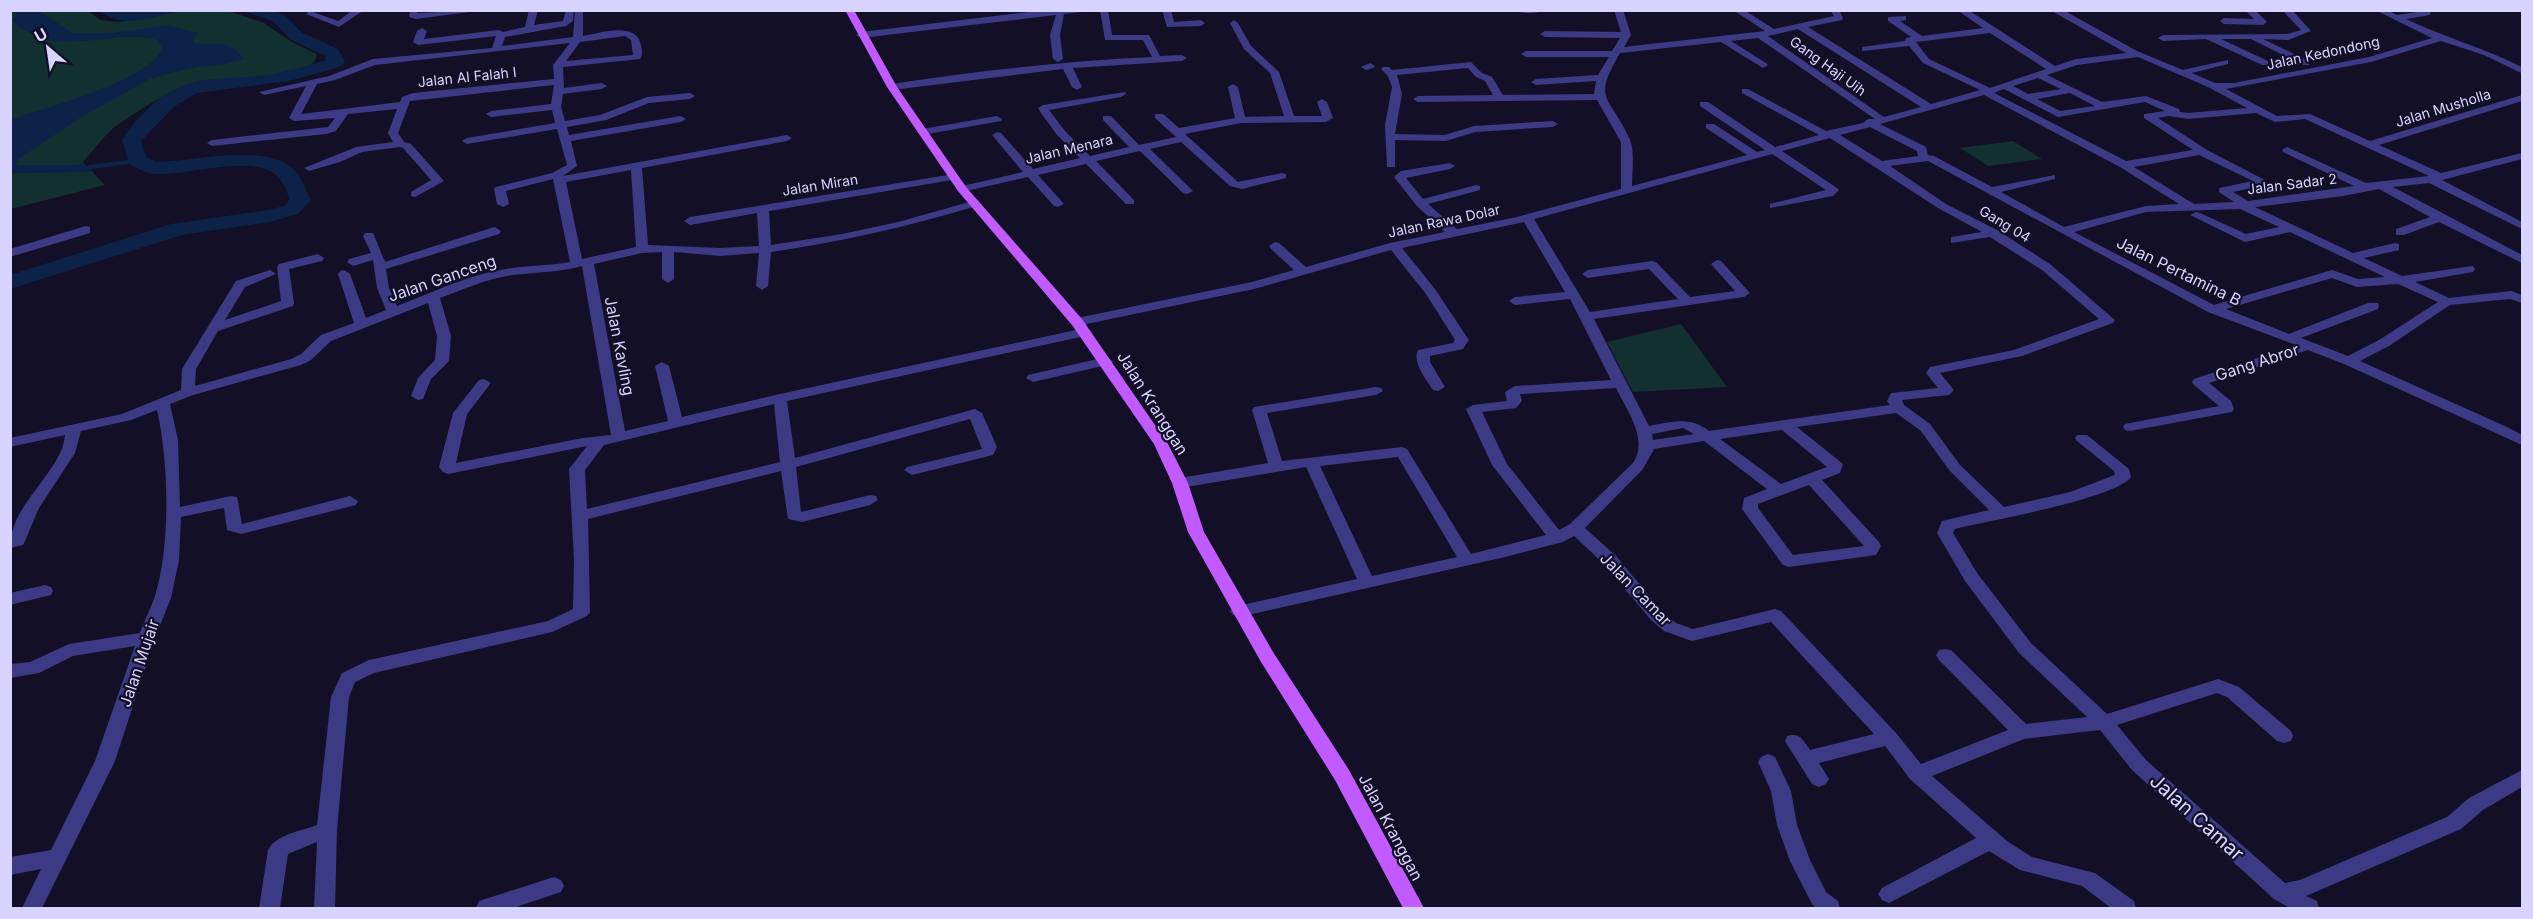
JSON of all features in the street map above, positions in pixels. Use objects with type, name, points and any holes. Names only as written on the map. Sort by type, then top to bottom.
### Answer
[{"type":"main road","name":"Jalan Kranggan","points":[[849,10],[892,87],[973,204],[1081,327],[1161,444],[1180,483],[1196,532],[1239,611],[1323,742],[1414,909]]},
{"type":"street","points":[[299,12],[312,12],[339,24],[360,10]]},
{"type":"street","points":[[415,10],[412,15],[416,16],[480,10]]},
{"type":"street","points":[[529,28],[534,10]]},
{"type":"street","points":[[422,31],[418,42],[495,33],[501,35],[529,28],[567,23],[570,10]]},
{"type":"street","points":[[558,178],[573,163],[556,107],[559,87],[558,65],[577,40],[580,31],[579,10]]},
{"type":"street","points":[[861,34],[965,23],[1007,15],[1094,10]]},
{"type":"street","points":[[1104,10],[1108,38],[1146,37],[1156,55]]},
{"type":"street","points":[[1166,10],[1170,25],[1201,23]]},
{"type":"street","points":[[1517,10],[1541,10]]},
{"type":"street","points":[[1618,10],[1626,35],[1601,78],[1600,95],[1626,142],[1626,190]]},
{"type":"street","points":[[1737,10],[1774,33]]},
{"type":"street","points":[[1546,63],[1614,56],[1774,33],[1839,18],[1833,10]]},
{"type":"street","points":[[1961,10],[2053,69]]},
{"type":"street","points":[[2054,10],[2073,18],[2135,54],[2144,55],[2211,85],[2275,119],[2306,116],[2370,144],[2523,226]]},
{"type":"street","points":[[2224,21],[2263,22],[2249,10]]},
{"type":"street","points":[[2163,38],[2288,37],[2306,31],[2286,10]]},
{"type":"street","points":[[2379,10],[2440,38],[2487,53],[2523,70]]},
{"type":"street","points":[[2397,18],[2427,13],[2427,10]]},
{"type":"street","points":[[1054,11],[1060,20],[1055,35],[1062,61],[1077,87]]},
{"type":"street","points":[[1903,18],[1891,19],[1916,40],[1926,61],[1987,91],[2124,165],[2193,211],[2245,238],[2292,228]]},
{"type":"street","points":[[1234,23],[1247,47],[1274,72],[1290,118]]},
{"type":"street","points":[[1799,26],[1927,106]]},
{"type":"street","points":[[1865,49],[1991,30]]},
{"type":"street","points":[[264,92],[313,83],[373,62],[496,50],[629,33],[635,38],[639,56],[558,65]]},
{"type":"street","points":[[1545,34],[1626,35]]},
{"type":"street","points":[[496,50],[501,35]]},
{"type":"street","name":"Gang Haji Uih","points":[[1760,35],[1881,119]]},
{"type":"street","points":[[2207,36],[2265,63]]},
{"type":"street","points":[[2248,36],[2306,63]]},
{"type":"street","name":"Jalan Kedondong","points":[[2211,85],[2234,86],[2371,59],[2440,38]]},
{"type":"street","points":[[1724,40],[1762,65]]},
{"type":"street","points":[[1526,54],[1614,56]]},
{"type":"street","name":"Jalan Rawa Dolar","points":[[484,383],[460,413],[448,469],[583,442],[599,442],[1081,327],[1304,272],[1394,246],[1527,217],[2006,86],[2087,59],[2135,54]]},
{"type":"street","points":[[892,87],[1062,61],[1182,58]]},
{"type":"street","points":[[2181,73],[2224,62]]},
{"type":"street","points":[[1391,165],[1390,122],[1399,93],[1387,70],[1471,65],[1479,75],[1489,79],[1499,97]]},
{"type":"street","points":[[2038,74],[2101,105],[2146,99],[2173,113],[2188,116],[2258,111]]},
{"type":"street","points":[[1536,82],[1569,82],[1577,78],[1601,78]]},
{"type":"street","name":"Jalan Al Falah I","points":[[313,83],[294,118],[404,105],[406,99],[413,96],[602,86]]},
{"type":"street","points":[[2006,86],[2062,114],[2136,102]]},
{"type":"street","points":[[1233,87],[1241,120]]},
{"type":"street","points":[[1745,91],[1880,164],[1923,157]]},
{"type":"street","points":[[2028,97],[2067,91]]},
{"type":"street","points":[[1121,94],[1042,108],[1061,133],[1130,202]]},
{"type":"street","points":[[1534,94],[1600,95]]},
{"type":"street","points":[[1418,99],[1600,95]]},
{"type":"street","points":[[467,141],[561,127],[602,118],[647,100],[690,96]]},
{"type":"street","name":"Jalan Musholla","points":[[2370,144],[2523,98]]},
{"type":"street","name":"Jalan Menara","points":[[958,183],[1029,174],[1140,148],[1180,135],[1241,120],[1328,119],[1322,102]]},
{"type":"street","points":[[1704,104],[1833,190],[1829,194],[1774,206]]},
{"type":"street","points":[[400,144],[393,133],[404,105]]},
{"type":"street","points":[[491,114],[556,107]]},
{"type":"street","points":[[212,143],[326,131],[332,129],[344,113]]},
{"type":"street","points":[[2173,113],[2148,117],[2203,152],[2259,181],[2257,184],[2223,190],[2244,204],[2447,303]]},
{"type":"street","points":[[1159,116],[1238,186],[1282,176]]},
{"type":"street","points":[[1107,118],[1187,190]]},
{"type":"street","points":[[566,139],[681,119]]},
{"type":"street","points":[[922,132],[997,119]]},
{"type":"street","name":"Jalan Pertamina B","points":[[1868,122],[1922,149],[1923,157],[1930,158],[2212,309],[2349,361],[2523,441]]},
{"type":"street","points":[[1392,137],[1446,138],[1474,129],[1552,124]]},
{"type":"street","points":[[1710,126],[1755,155]]},
{"type":"street","points":[[997,135],[1029,174],[1058,204]]},
{"type":"street","points":[[503,204],[500,189],[787,138]]},
{"type":"street","points":[[309,168],[336,160],[360,149],[400,144],[407,146],[438,181],[415,194]]},
{"type":"street","points":[[2287,150],[2364,187]]},
{"type":"street","points":[[2124,165],[2203,152]]},
{"type":"street","name":"Jalan Sadar 2","points":[[2063,231],[2146,209],[2193,211],[2343,193],[2364,187],[2436,178],[2523,156]]},
{"type":"street","name":"Gang 04","points":[[1880,164],[1942,206],[1994,234],[2046,267],[2109,320],[2017,353],[1935,370],[1933,373],[1947,390],[1896,396],[1894,401],[1899,408]]},
{"type":"street","points":[[636,166],[642,249]]},
{"type":"street","points":[[1450,166],[1401,175],[1400,180],[1420,203],[1455,234]]},
{"type":"street","points":[[1991,191],[2051,177]]},
{"type":"street","name":"Jalan Kavling","points":[[558,178],[582,262],[619,437]]},
{"type":"street","name":"Jalan Miran","points":[[690,221],[958,183]]},
{"type":"street","points":[[2383,186],[2440,218],[2523,259]]},
{"type":"street","points":[[1420,203],[1476,188]]},
{"type":"street","name":"Jalan Ganceng","points":[[10,443],[126,417],[188,393],[296,362],[306,357],[321,341],[481,278],[508,272],[554,268],[642,249],[668,248],[720,252],[765,249],[842,238],[900,225],[973,204]]},
{"type":"street","points":[[762,286],[765,249],[763,210]]},
{"type":"street","points":[[1239,611],[1505,552],[1557,538],[1576,528],[1638,466],[1646,455],[1646,438],[1620,384],[1606,339],[1586,316],[1527,217]]},
{"type":"street","points":[[2400,232],[2440,218]]},
{"type":"street","points":[[10,253],[86,230]]},
{"type":"street","points":[[353,262],[380,261],[495,231]]},
{"type":"street","points":[[1955,240],[1994,234]]},
{"type":"street","points":[[369,236],[380,261],[383,288],[393,312]]},
{"type":"street","points":[[1275,246],[1304,272]]},
{"type":"street","points":[[1394,246],[1431,292],[1462,340],[1458,346],[1423,353],[1423,362],[1438,387]]},
{"type":"street","points":[[2352,257],[2395,247]]},
{"type":"street","points":[[668,248],[668,279]]},
{"type":"street","points":[[212,329],[286,304],[284,267],[291,252]]},
{"type":"street","points":[[284,267],[318,258]]},
{"type":"street","points":[[1586,316],[1743,293],[1717,264]]},
{"type":"street","points":[[1588,274],[1652,265],[1687,301]]},
{"type":"street","points":[[2212,309],[2332,274],[2357,283],[2399,280],[2469,269]]},
{"type":"street","points":[[188,393],[189,369],[240,284],[270,274]]},
{"type":"street","points":[[344,274],[361,324]]},
{"type":"street","points":[[1515,301],[1573,295]]},
{"type":"street","points":[[2349,361],[2384,343],[2447,303],[2511,295],[2523,299]]},
{"type":"street","points":[[418,396],[425,378],[442,361],[444,336],[433,297]]},
{"type":"street","points":[[2290,338],[2373,306]]},
{"type":"street","name":"Gang Abror","points":[[2130,427],[2225,410],[2226,404],[2199,382],[2310,345]]},
{"type":"street","points":[[1033,378],[1106,361]]},
{"type":"street","points":[[662,366],[676,422]]},
{"type":"street","points":[[1557,538],[1500,465],[1473,409],[1511,405],[1515,401],[1512,392],[1515,390],[1620,384]]},
{"type":"street","points":[[1276,466],[1259,410],[1376,391]]},
{"type":"street","points":[[780,398],[794,515],[797,517],[870,500]]},
{"type":"street","name":"Jalan Mujair","points":[[32,909],[105,761],[146,638],[163,598],[171,560],[172,514],[171,440],[162,402]]},
{"type":"street","points":[[1646,438],[1709,438],[1899,408],[1925,427],[1955,468],[2002,514],[2114,483],[2123,477],[2121,469],[2082,438]]},
{"type":"street","points":[[579,516],[787,465],[975,413],[990,447],[988,452],[912,470]]},
{"type":"street","points":[[1786,426],[1835,464],[1835,470],[1756,498],[1750,502],[1750,509],[1789,561],[1870,551],[1874,546],[1812,479]]},
{"type":"street","points":[[10,543],[17,541],[31,508],[68,453],[74,430]]},
{"type":"street","points":[[1709,438],[1779,490]]},
{"type":"street","points":[[325,909],[327,830],[340,697],[348,678],[369,667],[552,626],[581,612],[582,560],[577,469],[599,442]]},
{"type":"street","points":[[1180,483],[1229,472],[1402,452],[1465,557]]},
{"type":"street","points":[[1311,462],[1364,576]]},
{"type":"street","points":[[172,514],[231,501],[233,526],[241,529],[350,501]]},
{"type":"street","name":"Jalan Camar","points":[[2002,514],[1948,525],[1945,533],[1971,577],[2025,648],[2104,722],[2139,765],[2281,893]]},
{"type":"street","name":"Jalan Camar","points":[[1576,528],[1610,560],[1657,616],[1670,627],[1692,634],[1775,615],[1889,738],[1917,774],[2000,847],[2026,864],[2088,879],[2126,909]]},
{"type":"street","points":[[10,598],[45,591]]},
{"type":"street","points":[[10,671],[33,668],[69,650],[146,638]]},
{"type":"street","points":[[1946,655],[2022,732]]},
{"type":"street","points":[[1917,774],[2022,732],[2104,722],[2218,686],[2233,692],[2284,736]]},
{"type":"street","points":[[1807,758],[1889,738]]},
{"type":"street","points":[[1794,741],[1819,779]]},
{"type":"street","points":[[1768,762],[1781,791],[1787,825],[1800,861],[1819,898],[1830,909]]},
{"type":"street","points":[[2281,893],[2303,888],[2454,823],[2476,804],[2523,778]]},
{"type":"street","points":[[266,907],[278,850],[290,843],[327,830]]},
{"type":"street","points":[[1889,894],[1991,840],[2000,847]]},
{"type":"street","points":[[10,866],[58,857]]},
{"type":"street","points":[[487,909],[554,885]]},
{"type":"street","points":[[2281,893],[2309,909]]},
{"type":"green space","points":[[11,11],[88,11],[101,20],[118,22],[181,11],[228,11],[264,23],[292,42],[317,54],[314,62],[306,68],[293,72],[193,83],[175,90],[117,126],[106,135],[83,162],[105,185],[11,209]]},
{"type":"green space","points":[[2013,141],[2042,159],[1988,166],[1960,148]]},
{"type":"green space","points":[[1681,324],[1727,387],[1633,392],[1607,342]]},
{"type":"water","points":[[17,11],[39,11],[73,33],[115,33],[167,25],[199,33],[193,37],[194,43],[220,44],[233,48],[244,59],[222,65],[197,67],[150,79],[83,116],[17,160],[16,165],[78,165],[83,163],[93,172],[11,173],[11,120],[117,82],[153,61],[163,48],[158,40],[140,37],[66,42],[47,40],[30,33],[13,21]]},
{"type":"waterway","points":[[107,10],[128,16],[164,10]]},
{"type":"waterway","points":[[10,282],[179,229],[270,216],[291,210],[301,200],[287,174],[264,162],[237,160],[178,168],[154,168],[137,161],[131,140],[168,102],[191,89],[279,78],[336,62],[332,53],[295,35],[279,18],[255,10]]},
{"type":"waterway","points":[[83,168],[137,161]]}]
